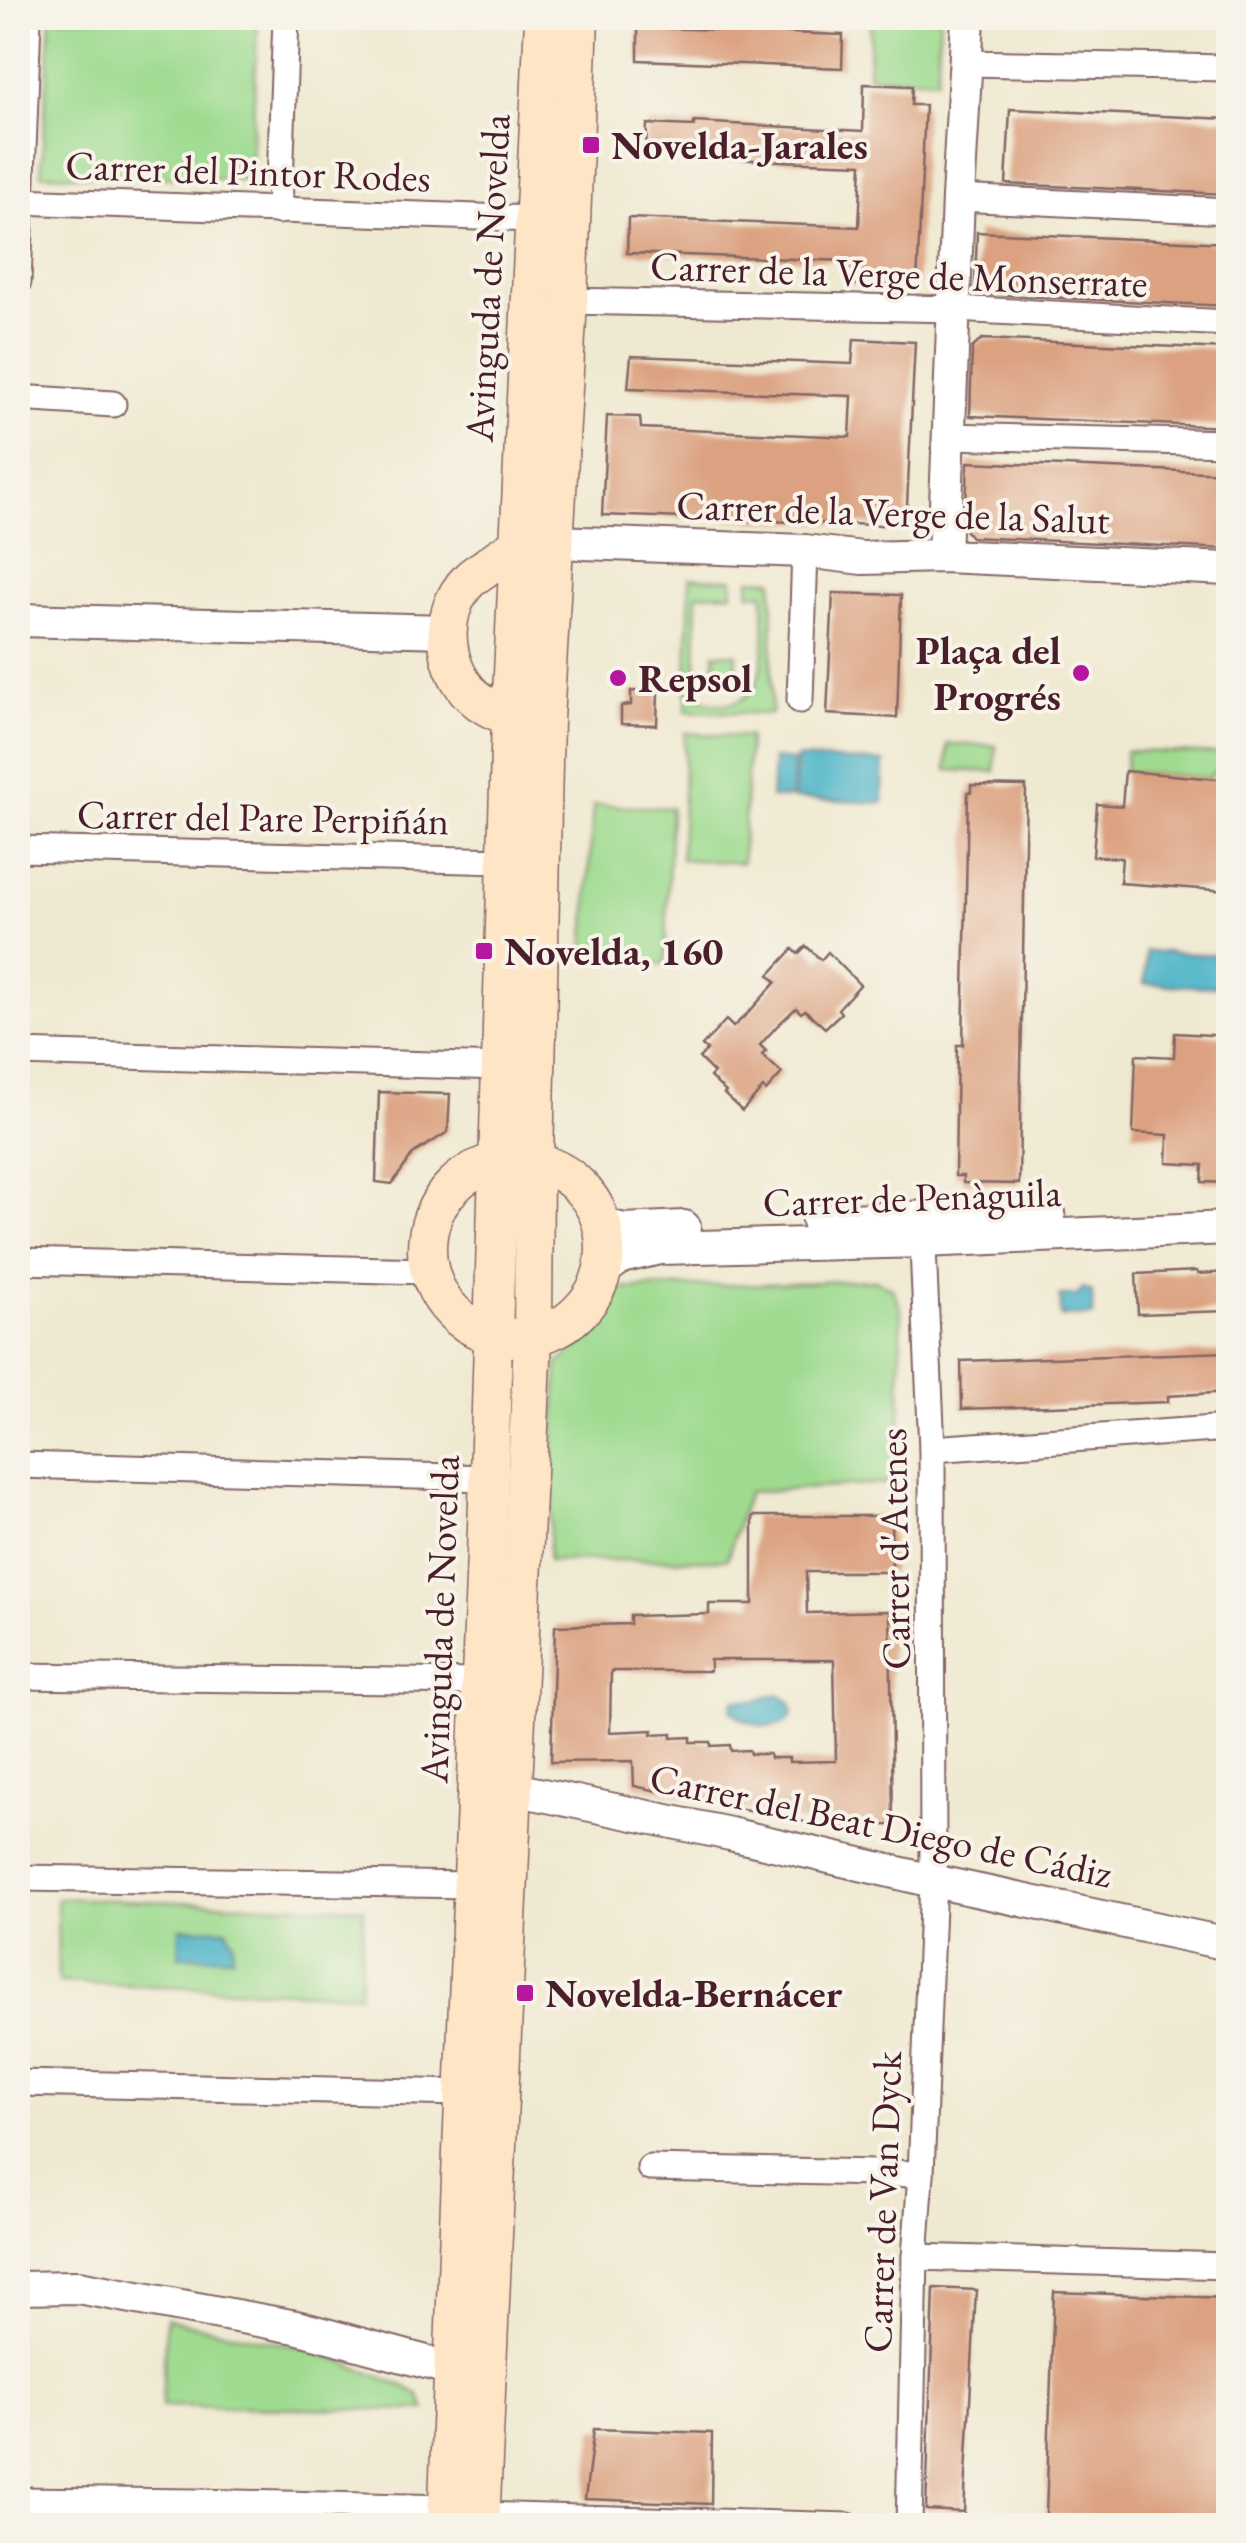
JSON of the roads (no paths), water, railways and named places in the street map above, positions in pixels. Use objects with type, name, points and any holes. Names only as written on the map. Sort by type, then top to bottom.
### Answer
[{"type":"main road","name":"Avinguda de Novelda","points":[[464,2518],[452,2369],[493,1336],[517,1161],[528,718],[537,543],[536,219],[544,18]]},
{"type":"main road","name":"Avinguda de Novelda","points":[[537,543],[568,301],[579,18]]},
{"type":"main road","points":[[528,718],[490,709],[462,684],[451,662],[447,630],[454,601],[469,580],[537,543]]},
{"type":"main road","name":"Avinguda de Novelda","points":[[464,2518],[514,1790],[533,1338],[517,1161],[502,1067],[507,861],[528,718]]},
{"type":"main road","points":[[517,1161],[564,1173],[587,1194],[602,1225],[604,1270],[590,1300],[557,1329],[533,1338],[493,1336],[473,1328],[454,1314],[438,1293],[429,1271],[428,1232],[441,1199],[466,1174],[517,1161]]},
{"type":"street","points":[[18,282],[28,18]]},
{"type":"street","points":[[279,210],[286,18]]},
{"type":"street","points":[[944,556],[968,18]]},
{"type":"street","points":[[966,62],[1228,68]]},
{"type":"street","points":[[958,198],[1228,211]]},
{"type":"street","name":"Carrer del Pintor Rodes","points":[[19,201],[536,219]]},
{"type":"street","name":"Carrer de la Verge de Monserrate","points":[[568,301],[954,309],[1228,323]]},
{"type":"street","points":[[18,398],[113,404]]},
{"type":"street","points":[[948,436],[1228,443]]},
{"type":"street","name":"Carrer de la Verge de la Salut","points":[[537,543],[1228,569]]},
{"type":"street","points":[[800,700],[805,552]]},
{"type":"street","points":[[18,620],[447,630]]},
{"type":"street","name":"Carrer del Pare Perpiñán","points":[[18,849],[507,861]]},
{"type":"street","points":[[18,1053],[502,1067]]},
{"type":"street","name":"Carrer de Penàguila","points":[[604,1270],[622,1257],[660,1248],[1228,1208]]},
{"type":"street","name":"Carrer de Penàguila","points":[[602,1225],[636,1229],[1228,1228]]},
{"type":"street","name":"Carrer d'Atenes","points":[[922,1229],[932,1450],[933,1881]]},
{"type":"street","points":[[18,1261],[429,1271]]},
{"type":"street","points":[[932,1450],[1228,1428]]},
{"type":"street","points":[[18,1465],[489,1478]]},
{"type":"street","points":[[18,1676],[482,1682]]},
{"type":"street","name":"Carrer del Beat Diego de Cádiz","points":[[514,1790],[1228,1944]]},
{"type":"street","points":[[18,1878],[474,1885]]},
{"type":"street","name":"Carrer de Van Dyck","points":[[908,2526],[915,2257],[933,1881]]},
{"type":"street","points":[[18,2082],[464,2093]]},
{"type":"street","points":[[650,2168],[921,2174]]},
{"type":"street","points":[[915,2257],[1228,2266]]},
{"type":"street","points":[[18,2288],[78,2287],[278,2324],[452,2369]]},
{"type":"street","points":[[18,2500],[198,2502],[464,2518],[848,2526]]},
{"type":"water","points":[[796,758],[884,762],[883,803],[795,799]]},
{"type":"water","points":[[773,759],[793,761],[792,798],[771,798]]},
{"type":"water","points":[[1146,951],[1218,955],[1217,987],[1144,984]]},
{"type":"water","points":[[1083,1288],[1092,1292],[1093,1316],[1061,1317],[1060,1296],[1077,1296]]},
{"type":"water","points":[[778,1694],[793,1708],[785,1722],[775,1726],[762,1726],[732,1711],[735,1699],[755,1701]]},
{"type":"water","points":[[180,1928],[227,1929],[233,1941],[233,1957],[179,1956]]},
{"type":"place","name":"Novelda-Jarales","points":[[591,145]]},
{"type":"place","name":"Plaça del Progrés","points":[[1081,673]]},
{"type":"place","name":"Repsol","points":[[618,678]]},
{"type":"place","name":"Novelda, 160","points":[[484,951]]},
{"type":"place","name":"Novelda-Bernácer","points":[[525,1993]]}]
